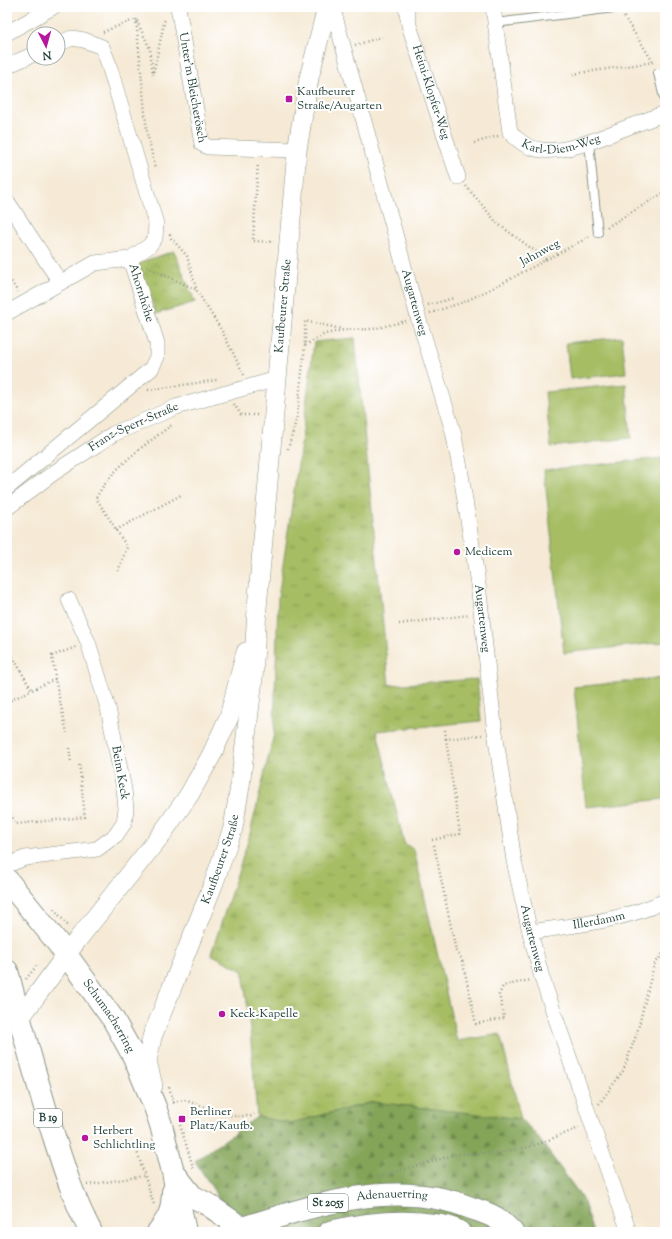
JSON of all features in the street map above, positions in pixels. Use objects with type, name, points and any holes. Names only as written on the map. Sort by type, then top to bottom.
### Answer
[{"type":"main road","name":"Schumacherring","points":[[7,880],[64,941],[113,1019],[134,1057],[154,1104],[174,1172]]},
{"type":"main road","points":[[9,978],[20,1018]]},
{"type":"main road","name":"B 19","points":[[20,1018],[44,1104],[71,1187],[86,1227]]},
{"type":"main road","points":[[160,1229],[169,1217],[172,1207],[174,1172]]},
{"type":"main road","points":[[174,1172],[192,1196],[207,1204],[237,1230]]},
{"type":"main road","points":[[174,1172],[185,1232]]},
{"type":"main road","name":"Adenauerring","points":[[237,1230],[294,1211],[334,1201],[372,1196],[417,1194],[456,1201],[498,1219],[512,1232]]},
{"type":"main road","name":"Adenauerring","points":[[330,1232],[375,1224],[413,1222],[452,1228],[459,1232]]},
{"type":"main road","points":[[86,1227],[104,1232]]},
{"type":"street","points":[[7,33],[53,7]]},
{"type":"street","name":"Heini-Klopfer-Weg","points":[[406,7],[409,26],[458,177]]},
{"type":"street","name":"Karl-Diem-Weg","points":[[493,7],[510,132],[517,140],[529,147],[542,151],[569,148],[589,142],[665,113]]},
{"type":"street","name":"Augartenweg","points":[[327,8],[334,13],[417,313],[453,431],[460,468],[481,613],[514,861],[530,932],[542,978],[629,1232]]},
{"type":"street","name":"Kaufbeurer Straße","points":[[154,1104],[153,1082],[147,1061],[152,1038],[213,884],[232,828],[240,786],[253,679],[257,608],[297,150],[309,78],[327,8]]},
{"type":"street","name":"Unter'm Bleicherösch","points":[[172,10],[202,144],[208,147],[297,150]]},
{"type":"street","name":"Ahornhöhe","points":[[7,488],[151,369],[157,357],[157,343],[130,258],[149,246],[155,238],[156,224],[102,47],[84,40],[72,38],[66,41]]},
{"type":"street","points":[[7,66],[26,58]]},
{"type":"street","points":[[7,201],[60,282]]},
{"type":"street","points":[[7,313],[95,263],[130,258]]},
{"type":"street","name":"Franz-Sperr-Straße","points":[[7,508],[52,474],[113,434],[176,407],[277,379]]},
{"type":"street","name":"Beim Keck","points":[[7,865],[25,858],[97,849],[116,835],[124,823],[126,809],[124,789],[110,715],[88,642],[69,600]]},
{"type":"street","name":"Kaufbeurer Straße","points":[[20,1018],[64,941],[78,939],[161,835],[189,795],[211,756],[228,717],[240,677],[257,608]]},
{"type":"street","name":"Illerdamm","points":[[530,932],[628,915],[662,903]]},
{"type":"lane","points":[[496,23],[620,7]]},
{"type":"lane","points":[[658,73],[665,102]]},
{"type":"lane","points":[[589,142],[598,232]]},
{"type":"path","points":[[620,7],[654,62],[658,73]]},
{"type":"path","points":[[136,19],[150,49],[153,75],[172,10]]},
{"type":"path","points":[[84,40],[136,19]]},
{"type":"path","points":[[136,19],[147,133],[156,170]]},
{"type":"path","points":[[344,48],[382,37]]},
{"type":"path","points":[[573,74],[654,62]]},
{"type":"path","points":[[474,143],[510,132]]},
{"type":"path","points":[[259,149],[252,241],[289,243]]},
{"type":"path","points":[[458,177],[498,224],[546,260]]},
{"type":"path","name":"Jahnweg","points":[[417,313],[464,302],[493,288],[598,232],[665,192]]},
{"type":"path","points":[[169,230],[171,238],[187,256],[197,291],[222,331],[244,376],[237,377]]},
{"type":"path","points":[[130,258],[197,291]]},
{"type":"path","points":[[7,275],[24,302]]},
{"type":"path","points":[[305,345],[325,334],[344,330],[372,329],[454,298]]},
{"type":"path","points":[[300,320],[344,330]]},
{"type":"path","points":[[286,455],[297,417],[305,345],[305,321]]},
{"type":"path","points":[[122,393],[222,380]]},
{"type":"path","points":[[241,415],[257,415]]},
{"type":"path","points":[[118,571],[127,547],[96,498],[102,486],[120,467],[150,441],[175,423]]},
{"type":"path","points":[[116,530],[181,495]]},
{"type":"path","points":[[399,624],[481,613]]},
{"type":"path","points":[[66,733],[52,656],[88,642]]},
{"type":"path","points":[[7,646],[32,691]]},
{"type":"path","points":[[7,702],[56,679]]},
{"type":"path","points":[[432,840],[460,834],[445,730]]},
{"type":"path","points":[[446,739],[496,733]]},
{"type":"path","points":[[69,748],[70,763]]},
{"type":"path","points":[[7,807],[16,824],[85,817],[79,762]]},
{"type":"path","points":[[434,845],[456,951],[462,959],[476,1024],[504,1018],[502,1011]]},
{"type":"path","points":[[373,1178],[457,1154],[498,1152],[533,1146],[591,1120],[623,1071],[637,1033],[654,965],[665,951]]},
{"type":"path","points":[[9,978],[25,980],[39,964]]},
{"type":"path","points":[[502,1007],[499,995],[503,986],[542,978]]},
{"type":"path","points":[[154,1104],[184,1100],[233,1116],[251,1116],[254,1114]]},
{"type":"path","points":[[134,1142],[160,1229]]},
{"type":"path","points":[[71,1187],[144,1176]]},
{"type":"green space","points":[[174,251],[195,302],[156,314],[138,263]]},
{"type":"green space","points":[[622,337],[626,373],[570,379],[566,343]]},
{"type":"green space","points":[[355,338],[389,685],[477,679],[481,721],[377,731],[404,843],[414,850],[457,1041],[500,1034],[521,1119],[373,1102],[291,1123],[257,1117],[250,1028],[243,971],[211,954],[249,838],[274,734],[278,598],[303,431],[314,342]]},
{"type":"green space","points":[[626,384],[631,438],[551,447],[545,392]]},
{"type":"green space","points":[[662,458],[665,488],[665,642],[564,653],[544,470]]},
{"type":"green space","points":[[665,678],[665,799],[586,807],[574,687]]},
{"type":"green space","points":[[373,1102],[521,1119],[534,1132],[583,1199],[593,1232],[226,1232],[220,1200],[195,1161],[257,1117],[291,1123]]},
{"type":"place","name":"Kaufbeurer Straße/Augarten","points":[[289,99]]},
{"type":"place","name":"Medicem","points":[[457,552]]},
{"type":"place","name":"Keck-Kapelle","points":[[222,1014]]},
{"type":"place","name":"Berliner Platz/Kaufb.","points":[[182,1119]]},
{"type":"place","name":"Herbert Schlichtling","points":[[85,1138]]}]
